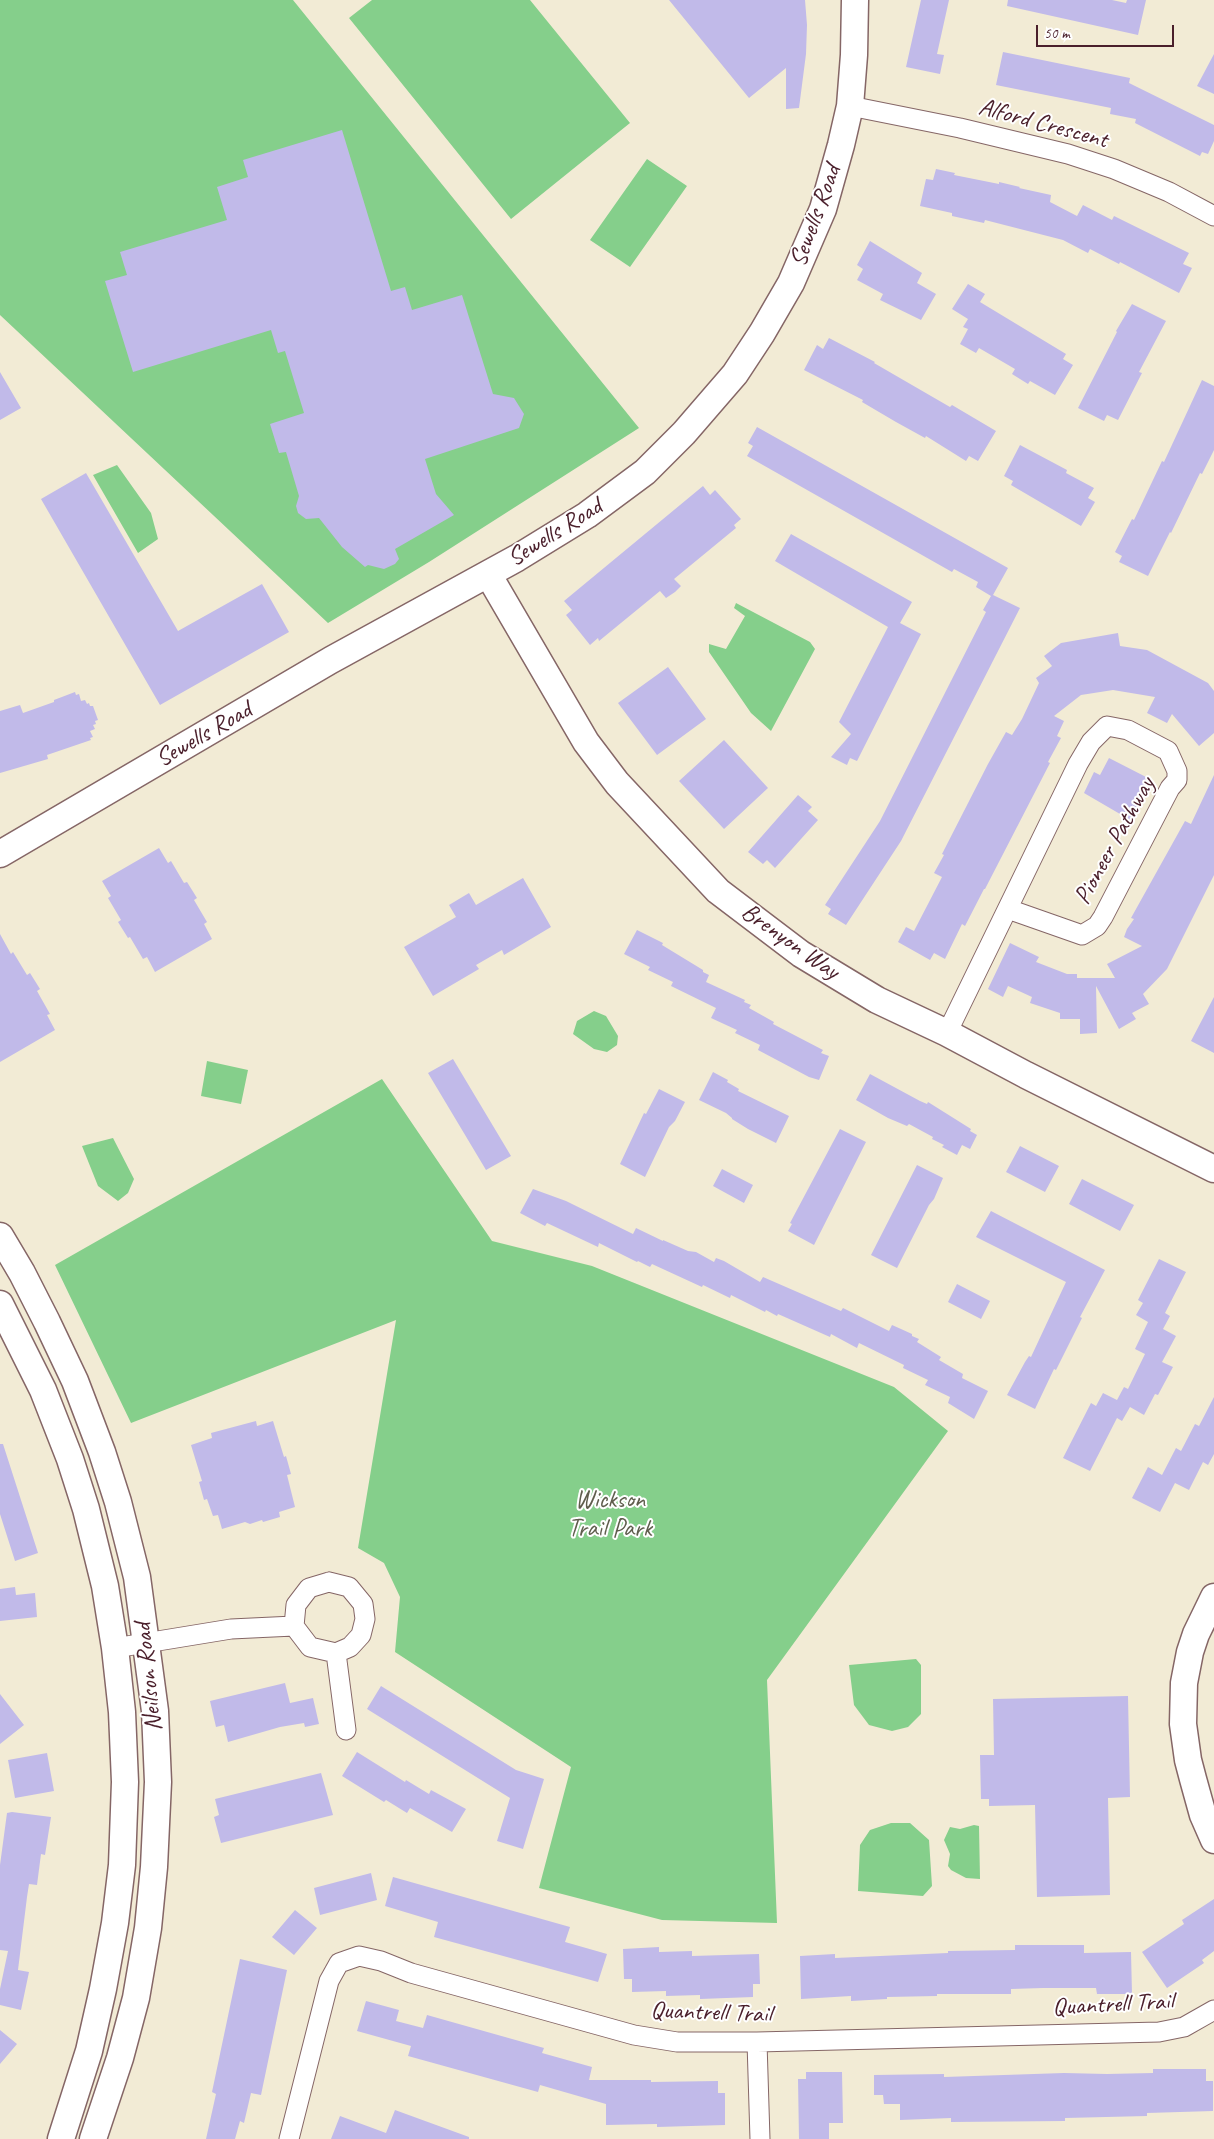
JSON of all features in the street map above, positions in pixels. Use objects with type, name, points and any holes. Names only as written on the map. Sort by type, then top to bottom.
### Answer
[{"type":"street","name":"Sewells Road","points":[[0,854],[331,660],[488,574],[587,515],[645,472],[684,433],[735,374],[762,333],[791,283],[823,210],[850,106],[854,54],[855,0]]},
{"type":"street","name":"Alford Crescent","points":[[850,106],[960,128],[1068,154],[1114,169],[1169,192],[1214,216]]},
{"type":"street","name":"Brenyon Way","points":[[488,574],[586,742],[617,783],[718,891],[748,915],[820,966],[877,1000],[947,1033],[1026,1075],[1214,1169]]},
{"type":"street","name":"Pioneer Pathway","points":[[947,1033],[1078,764],[1091,742],[1107,726],[1128,730],[1168,751],[1176,768],[1176,780],[1097,926],[1082,935],[1008,909]]},
{"type":"street","name":"Neilson Road","points":[[0,1236],[22,1273],[75,1381],[102,1452],[118,1502],[137,1577],[155,1711],[158,1782],[154,1867],[148,1928],[136,1998],[120,2058],[93,2139]]},
{"type":"street","name":"Neilson Road","points":[[0,1304],[43,1390],[70,1459],[86,1509],[100,1567],[115,1648],[122,1712],[124,1772],[122,1865],[115,1923],[104,1989],[89,2051],[61,2139]]},
{"type":"street","points":[[329,1582],[349,1588],[363,1604],[365,1620],[361,1635],[350,1647],[336,1653],[310,1647],[294,1626],[296,1604],[309,1588],[329,1582]]},
{"type":"street","points":[[1214,1597],[1196,1634],[1190,1652],[1184,1683],[1183,1724],[1188,1760],[1193,1779],[1203,1815],[1214,1840]]},
{"type":"street","points":[[115,1648],[231,1629],[294,1626]]},
{"type":"street","points":[[336,1653],[346,1730]]},
{"type":"street","name":"Quantrell Trail","points":[[289,2139],[329,1980],[339,1962],[358,1956],[381,1961],[411,1973],[634,2035],[676,2042],[757,2042],[1159,2032],[1184,2027],[1214,2010]]},
{"type":"street","points":[[757,2042],[760,2139]]},
{"type":"green space","points":[[0,0],[293,0],[639,428],[429,562],[328,623],[0,315]]},
{"type":"green space","points":[[372,0],[530,0],[630,123],[511,219],[349,18]]},
{"type":"green space","points":[[647,159],[687,186],[630,267],[590,240]]},
{"type":"green space","points":[[117,465],[151,513],[158,539],[138,553],[93,475]]},
{"type":"green space","points":[[736,603],[810,642],[815,649],[771,731],[751,713],[709,652],[709,644],[726,649],[745,616],[734,608]]},
{"type":"green space","points":[[594,1011],[606,1016],[618,1036],[617,1045],[607,1052],[594,1049],[573,1034],[577,1021]]},
{"type":"green space","points":[[207,1061],[248,1070],[241,1104],[201,1096]]},
{"type":"green space","name":"Wickson Trail Park","points":[[382,1079],[492,1241],[592,1266],[894,1387],[948,1431],[767,1680],[777,1923],[662,1920],[539,1888],[571,1767],[395,1652],[400,1597],[384,1563],[358,1548],[396,1320],[131,1423],[55,1265]]},
{"type":"green space","points":[[113,1138],[134,1179],[128,1193],[118,1201],[98,1186],[82,1146]]},
{"type":"green space","points":[[916,1659],[921,1665],[921,1714],[908,1727],[892,1731],[869,1725],[854,1705],[849,1665]]},
{"type":"green space","points":[[891,1823],[910,1823],[929,1840],[932,1886],[923,1896],[858,1891],[860,1845],[870,1830]]},
{"type":"green space","points":[[974,1825],[979,1826],[980,1879],[966,1878],[951,1870],[948,1866],[950,1854],[944,1840],[950,1827],[960,1829]]},
{"type":"building","points":[[669,0],[805,0],[807,25],[806,54],[799,108],[786,109],[786,68],[749,98]]},
{"type":"building","points":[[921,0],[949,0],[937,54],[944,55],[940,74],[906,67]]},
{"type":"building","points":[[1008,0],[1112,0],[1126,3],[1127,0],[1146,0],[1138,35],[1007,6]]},
{"type":"building","points":[[1003,52],[1130,78],[1129,83],[1214,125],[1214,141],[1208,154],[1202,152],[1200,156],[1135,123],[1136,119],[1110,114],[1111,108],[996,85]]},
{"type":"building","points":[[1214,54],[1214,94],[1197,86]]},
{"type":"building","points":[[342,130],[391,291],[405,287],[412,310],[462,295],[493,394],[514,398],[524,414],[519,428],[425,459],[436,494],[454,515],[395,549],[399,559],[395,564],[384,569],[368,565],[365,567],[342,547],[319,518],[306,519],[298,513],[296,506],[299,496],[286,452],[279,453],[270,424],[304,413],[285,351],[278,353],[271,330],[133,372],[105,281],[127,275],[120,252],[227,220],[217,187],[248,177],[243,160]]},
{"type":"building","points":[[936,169],[955,173],[954,175],[999,184],[999,182],[1051,195],[1050,202],[1077,216],[1083,205],[1112,220],[1114,216],[1189,253],[1183,264],[1192,268],[1179,293],[1120,262],[1119,264],[1090,249],[1088,253],[1063,240],[985,220],[984,223],[952,216],[952,213],[920,206],[926,179],[933,180]]},
{"type":"building","points":[[870,241],[922,273],[917,283],[936,294],[921,320],[880,300],[883,294],[857,280],[863,269],[857,265]]},
{"type":"building","points":[[968,284],[985,294],[980,302],[1066,354],[1063,359],[1073,365],[1055,395],[1030,381],[1028,384],[1012,374],[1015,369],[979,348],[976,353],[960,344],[968,329],[963,327],[968,319],[952,309]]},
{"type":"building","points":[[1132,304],[1166,321],[1139,372],[1142,373],[1118,420],[1107,415],[1104,421],[1078,408],[1116,331]]},
{"type":"building","points":[[829,338],[996,431],[978,461],[969,456],[966,461],[926,436],[925,438],[862,402],[863,400],[804,370],[817,345],[823,349]]},
{"type":"building","points":[[0,372],[21,408],[0,420]]},
{"type":"building","points":[[1202,380],[1214,386],[1214,450],[1202,474],[1200,473],[1148,576],[1119,562],[1122,556],[1115,552],[1132,519],[1134,520],[1162,461],[1164,462]]},
{"type":"building","points":[[757,427],[1008,568],[993,595],[1020,608],[901,841],[846,925],[828,914],[831,909],[825,905],[880,821],[986,612],[983,610],[991,596],[976,587],[978,582],[954,569],[952,572],[747,456],[753,446],[748,443]]},
{"type":"building","points":[[1020,445],[1067,470],[1066,473],[1094,488],[1088,498],[1095,502],[1081,526],[1011,485],[1013,481],[1004,476]]},
{"type":"building","points":[[86,473],[178,631],[262,584],[289,632],[160,705],[41,499]]},
{"type":"building","points":[[703,486],[710,495],[715,490],[741,519],[734,525],[736,528],[674,579],[681,586],[675,592],[666,598],[660,591],[599,641],[598,638],[590,645],[566,615],[572,610],[564,601]]},
{"type":"building","points":[[791,534],[912,602],[900,623],[921,634],[857,761],[850,758],[847,765],[831,757],[851,734],[839,722],[888,627],[775,561]]},
{"type":"building","points":[[1118,633],[1120,646],[1147,650],[1208,683],[1214,691],[1214,733],[1199,746],[1172,714],[1167,723],[1147,713],[1155,697],[1113,690],[1081,695],[1054,716],[1064,721],[1057,736],[1061,738],[1048,762],[1050,763],[985,889],[965,926],[962,924],[945,959],[934,953],[930,960],[898,942],[906,927],[914,931],[942,877],[934,873],[944,855],[942,854],[988,764],[1006,732],[1012,735],[1022,719],[1039,683],[1036,678],[1052,666],[1044,656],[1061,643]]},
{"type":"building","points":[[668,667],[706,719],[657,755],[618,703]]},
{"type":"building","points":[[75,692],[76,695],[79,694],[81,701],[85,700],[87,704],[89,703],[90,706],[93,706],[98,720],[93,725],[95,729],[90,731],[93,737],[90,738],[91,740],[47,755],[48,759],[0,773],[0,711],[20,705],[23,713]]},
{"type":"building","points":[[724,740],[768,788],[724,829],[679,781]]},
{"type":"building","points":[[1109,758],[1148,778],[1138,798],[1142,800],[1132,821],[1084,793],[1094,772],[1100,775]]},
{"type":"building","points":[[1214,775],[1214,875],[1167,969],[1143,994],[1149,1004],[1132,1013],[1136,1019],[1119,1029],[1096,986],[1097,1033],[1080,1034],[1080,1019],[1060,1019],[1060,1013],[1030,1003],[1032,997],[1008,986],[1003,997],[988,989],[1010,943],[1039,957],[1036,962],[1067,974],[1077,974],[1077,978],[1115,978],[1107,964],[1142,946],[1124,937],[1134,919],[1131,918],[1185,821],[1191,824]]},
{"type":"building","points":[[798,795],[812,807],[808,811],[818,820],[775,868],[767,860],[763,864],[748,852]]},
{"type":"building","points":[[159,848],[168,863],[171,861],[184,883],[187,882],[197,898],[194,900],[207,922],[204,924],[212,939],[155,972],[147,957],[143,959],[130,937],[128,938],[118,922],[121,920],[108,898],[111,896],[102,881]]},
{"type":"building","points":[[523,878],[551,927],[504,955],[502,950],[476,965],[479,969],[433,996],[404,947],[456,917],[449,905],[469,893],[476,905]]},
{"type":"building","points":[[637,930],[663,943],[662,945],[703,970],[703,972],[709,975],[706,982],[745,1000],[744,1002],[751,1005],[749,1008],[774,1022],[773,1024],[823,1050],[821,1053],[829,1056],[819,1080],[809,1077],[758,1050],[760,1045],[735,1033],[737,1030],[711,1018],[716,1008],[671,986],[673,982],[648,970],[650,967],[624,954]]},
{"type":"building","points":[[0,934],[11,954],[13,952],[27,975],[30,973],[40,989],[37,991],[50,1014],[47,1015],[55,1030],[0,1062]]},
{"type":"building","points":[[1214,997],[1214,1053],[1191,1041]]},
{"type":"building","points":[[453,1059],[511,1156],[486,1170],[428,1073]]},
{"type":"building","points":[[713,1072],[728,1080],[727,1082],[739,1089],[738,1091],[789,1116],[776,1143],[748,1129],[726,1113],[699,1100]]},
{"type":"building","points":[[870,1074],[920,1101],[927,1104],[928,1102],[971,1129],[970,1131],[977,1135],[970,1149],[962,1145],[957,1155],[942,1147],[944,1145],[932,1139],[933,1137],[909,1124],[907,1126],[888,1118],[856,1100]]},
{"type":"building","points":[[659,1089],[685,1102],[675,1121],[669,1127],[645,1177],[620,1164],[644,1113],[646,1114]]},
{"type":"building","points":[[840,1129],[866,1142],[814,1245],[788,1231],[792,1224],[790,1223]]},
{"type":"building","points":[[1020,1146],[1059,1166],[1045,1192],[1006,1172]]},
{"type":"building","points":[[917,1165],[943,1178],[934,1199],[929,1205],[897,1268],[871,1255]]},
{"type":"building","points":[[722,1169],[753,1185],[744,1203],[713,1186]]},
{"type":"building","points":[[1082,1179],[1134,1205],[1120,1231],[1069,1204]]},
{"type":"building","points":[[533,1189],[566,1201],[633,1234],[636,1228],[688,1251],[696,1252],[714,1262],[716,1258],[724,1261],[760,1282],[763,1277],[841,1311],[843,1308],[889,1331],[892,1325],[919,1339],[917,1342],[941,1357],[939,1360],[963,1374],[962,1378],[988,1391],[974,1419],[948,1403],[950,1397],[925,1385],[928,1380],[903,1368],[904,1365],[859,1343],[857,1348],[831,1334],[830,1337],[778,1314],[777,1316],[766,1310],[765,1312],[731,1295],[730,1298],[652,1264],[650,1267],[637,1262],[599,1243],[598,1247],[547,1223],[545,1226],[520,1213]]},
{"type":"building","points":[[991,1211],[1105,1270],[1035,1409],[1007,1395],[1025,1362],[1029,1356],[1031,1357],[1066,1282],[976,1237]]},
{"type":"building","points":[[1159,1259],[1186,1272],[1165,1313],[1170,1316],[1163,1329],[1176,1336],[1162,1362],[1173,1367],[1158,1395],[1155,1394],[1144,1415],[1130,1407],[1122,1421],[1117,1418],[1090,1471],[1063,1458],[1091,1403],[1096,1406],[1103,1393],[1117,1400],[1124,1387],[1128,1389],[1145,1354],[1135,1349],[1148,1322],[1136,1315],[1143,1303],[1138,1300]]},
{"type":"building","points":[[957,1284],[990,1301],[981,1319],[948,1302]]},
{"type":"building","points":[[1214,1397],[1214,1454],[1208,1465],[1203,1462],[1189,1490],[1175,1483],[1160,1512],[1132,1498],[1148,1467],[1162,1475],[1176,1448],[1181,1451],[1195,1424],[1199,1426]]},
{"type":"building","points":[[256,1421],[257,1426],[273,1421],[291,1474],[287,1475],[295,1507],[279,1512],[280,1517],[250,1524],[245,1522],[222,1529],[218,1515],[213,1516],[207,1499],[204,1500],[199,1482],[202,1481],[191,1445],[212,1438],[211,1433]]},
{"type":"building","points":[[0,1444],[3,1444],[38,1553],[15,1561],[0,1514]]},
{"type":"building","points":[[15,1587],[16,1595],[35,1593],[37,1617],[0,1621],[0,1589]]},
{"type":"building","points":[[285,1683],[290,1703],[313,1698],[319,1724],[305,1727],[304,1723],[280,1727],[228,1742],[224,1725],[216,1727],[210,1701]]},
{"type":"building","points":[[381,1686],[516,1770],[544,1779],[523,1849],[497,1841],[510,1798],[367,1709]]},
{"type":"building","points":[[0,1694],[24,1725],[0,1744]]},
{"type":"building","points":[[1128,1696],[1130,1797],[1108,1798],[1110,1895],[1037,1897],[1035,1805],[989,1806],[989,1799],[981,1799],[980,1755],[994,1755],[993,1699]]},
{"type":"building","points":[[357,1752],[405,1782],[406,1780],[429,1794],[431,1790],[466,1809],[452,1832],[410,1808],[407,1813],[386,1800],[384,1802],[342,1776]]},
{"type":"building","points":[[47,1753],[54,1791],[15,1798],[8,1760]]},
{"type":"building","points":[[321,1773],[333,1815],[221,1843],[214,1817],[219,1815],[215,1799]]},
{"type":"building","points":[[7,1813],[51,1817],[45,1855],[41,1854],[37,1885],[29,1884],[18,1970],[29,1972],[21,2010],[0,2005],[0,1989],[8,1951],[0,1950],[0,1865]]},
{"type":"building","points":[[371,1873],[377,1900],[320,1915],[314,1888]]},
{"type":"building","points":[[393,1877],[570,1927],[565,1942],[607,1954],[598,1982],[434,1937],[438,1922],[385,1906]]},
{"type":"building","points":[[1214,1899],[1214,1951],[1202,1960],[1204,1963],[1167,1988],[1142,1952],[1184,1924],[1182,1920]]},
{"type":"building","points":[[295,1910],[317,1928],[294,1955],[272,1937]]},
{"type":"building","points":[[1015,1945],[1084,1945],[1084,1953],[1131,1952],[1132,1994],[1097,1994],[1096,1988],[1043,1988],[1011,1989],[1011,1994],[937,1994],[937,1996],[887,1997],[887,1999],[851,2001],[851,1996],[801,1999],[800,1956],[835,1954],[835,1958],[948,1953],[948,1951],[1015,1950]]},
{"type":"building","points":[[659,1947],[659,1952],[692,1951],[692,1956],[759,1954],[760,1984],[753,1984],[753,1997],[700,1999],[700,1995],[666,1996],[666,1991],[632,1992],[632,1979],[624,1979],[623,1949]]},
{"type":"building","points":[[240,1959],[287,1970],[261,2095],[251,2093],[244,2123],[240,2121],[235,2139],[206,2139],[216,2094],[212,2092]]},
{"type":"building","points":[[366,2001],[399,2010],[396,2021],[423,2028],[427,2015],[544,2048],[542,2053],[592,2067],[589,2080],[651,2080],[651,2082],[718,2081],[718,2093],[725,2093],[725,2125],[657,2127],[657,2124],[606,2125],[606,2104],[540,2085],[538,2092],[408,2056],[411,2046],[357,2031]]},
{"type":"building","points":[[0,2030],[17,2044],[0,2064]]},
{"type":"building","points":[[1153,2069],[1206,2069],[1206,2081],[1213,2081],[1213,2111],[1147,2113],[1147,2116],[1065,2118],[1065,2121],[951,2122],[951,2118],[900,2120],[900,2104],[884,2104],[883,2095],[874,2095],[874,2075],[944,2074],[944,2077],[1064,2073],[1107,2074],[1153,2073]]},
{"type":"building","points":[[806,2072],[842,2072],[843,2123],[829,2123],[829,2139],[799,2139],[798,2079],[806,2079]]},
{"type":"building","points":[[395,2110],[469,2137],[469,2139],[331,2139],[340,2116],[386,2133]]}]
